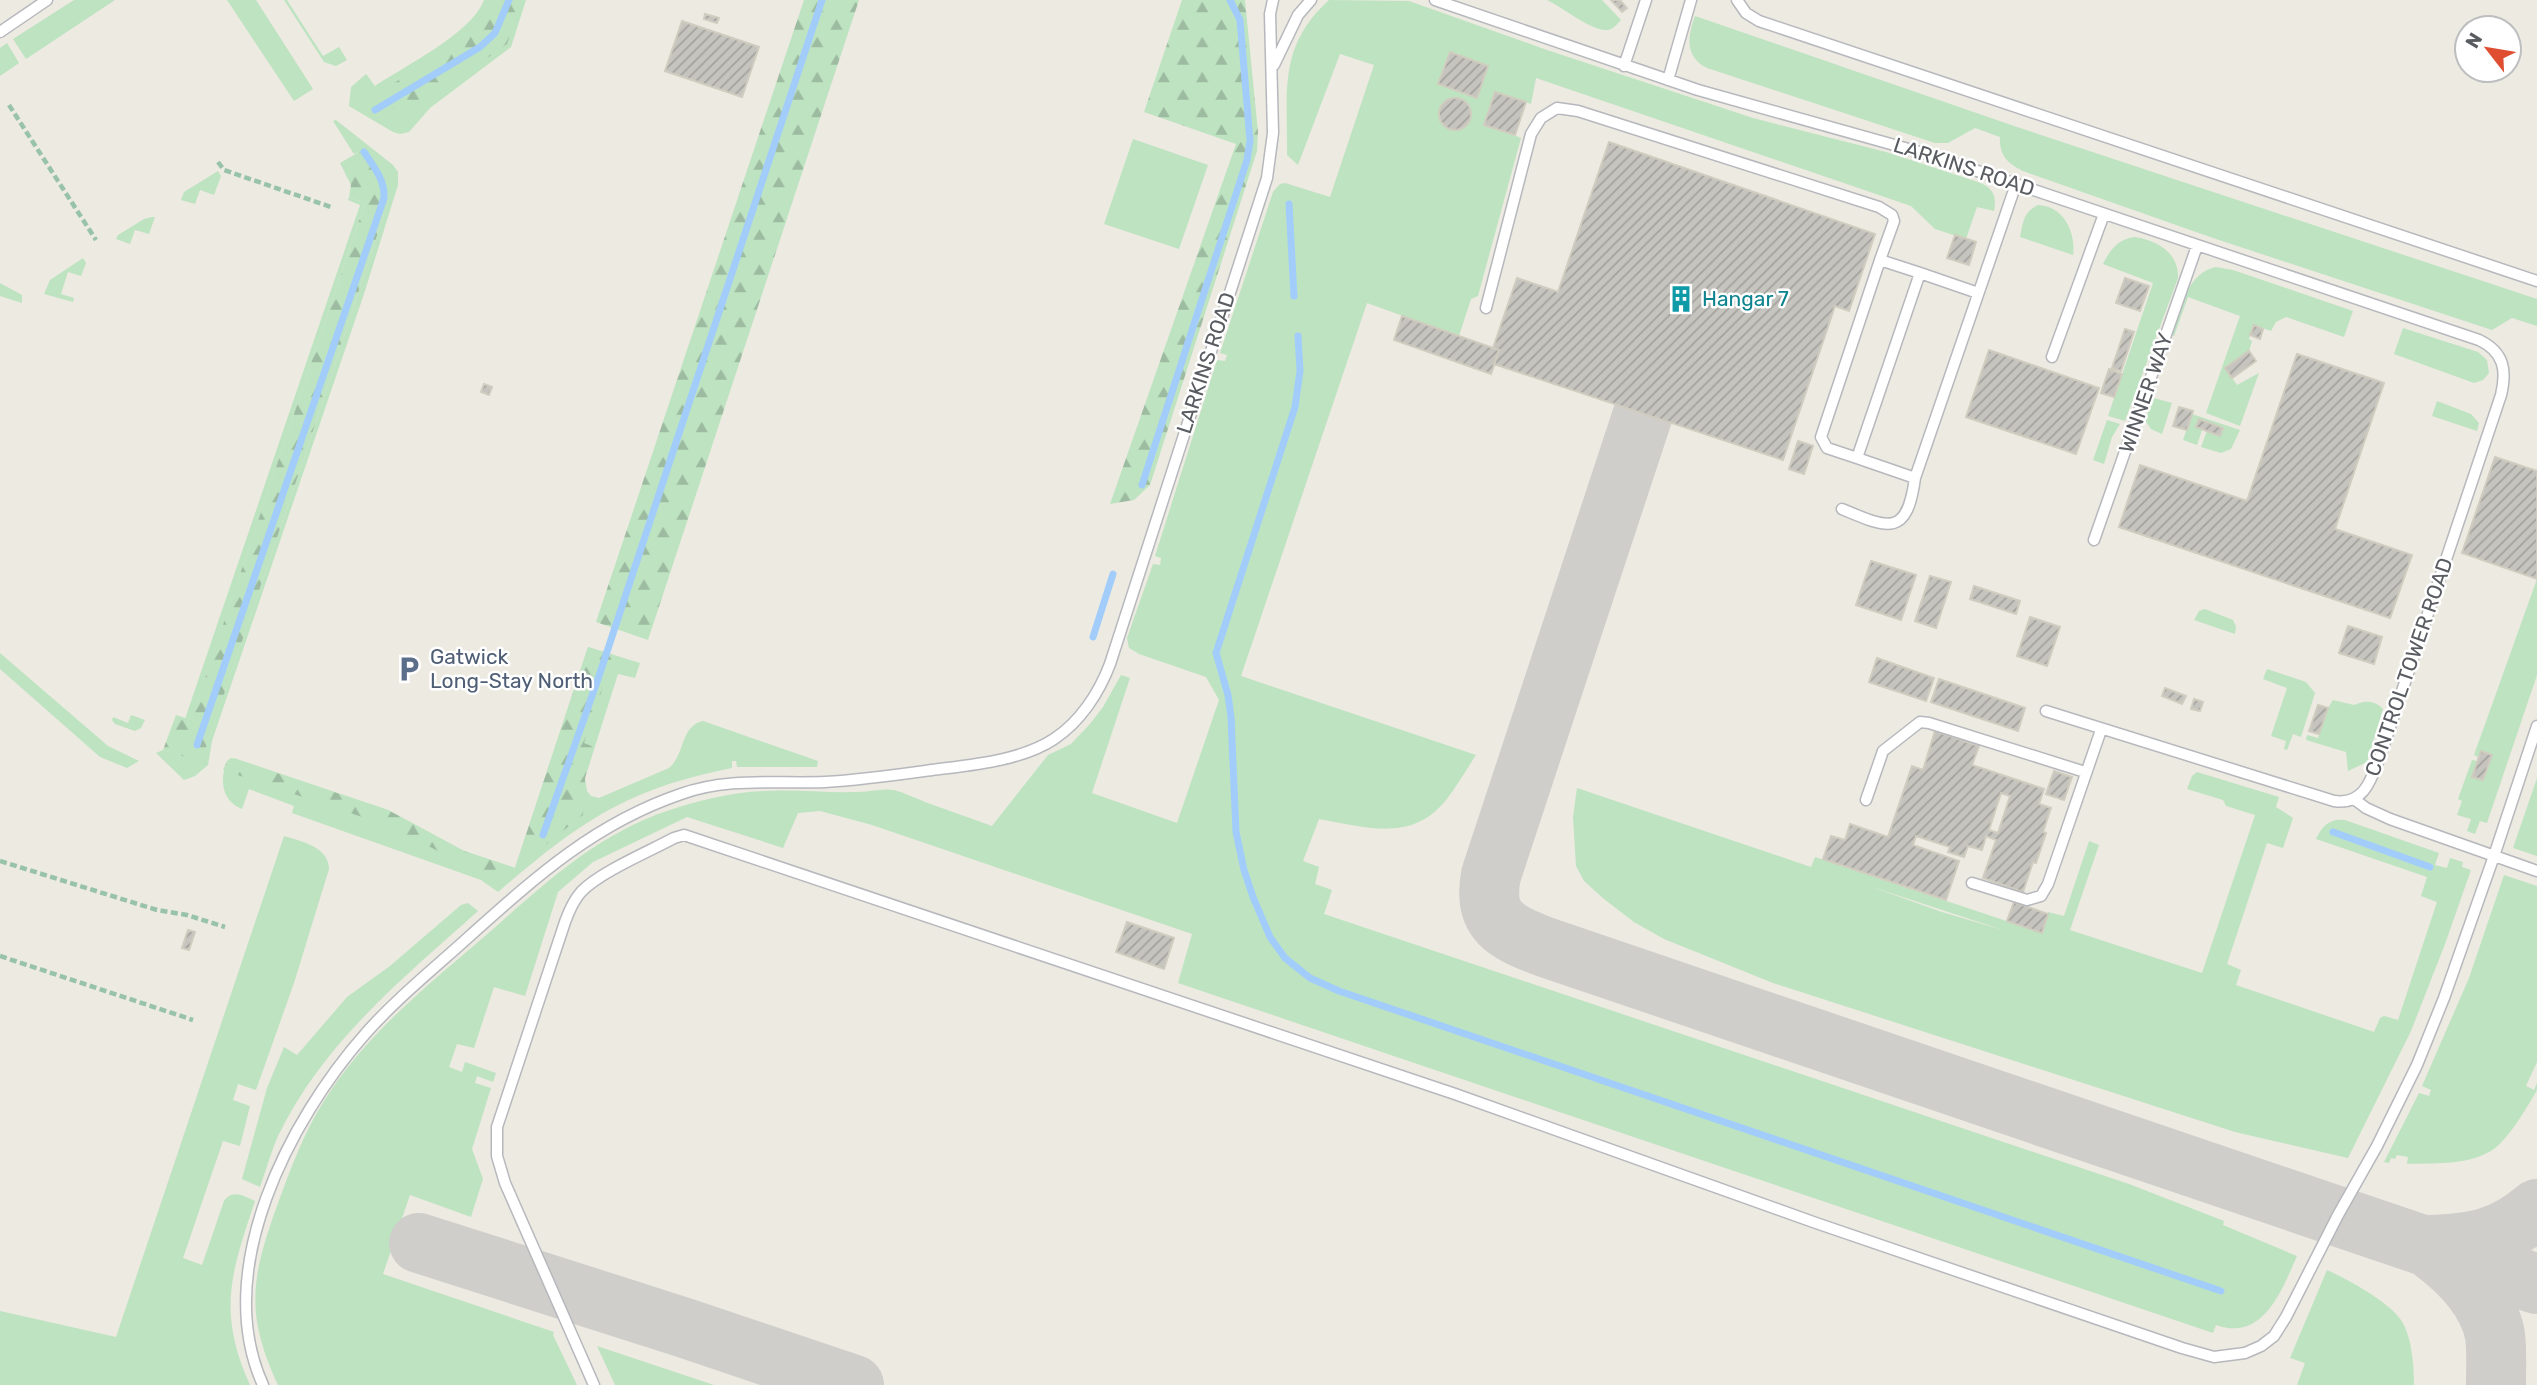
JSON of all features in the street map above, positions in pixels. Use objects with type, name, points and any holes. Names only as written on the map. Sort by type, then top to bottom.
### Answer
[{"type":"lane","points":[[0,32],[47,0]]},
{"type":"lane","name":"LARKINS ROAD","points":[[263,1385],[251,1352],[245,1315],[244,1297],[249,1259],[274,1180],[304,1115],[349,1053],[385,1013],[540,874],[572,849],[621,819],[699,788],[733,782],[824,782],[883,777],[989,762],[1046,744],[1067,729],[1081,714],[1102,683],[1110,664],[1267,178],[1273,133],[1270,14],[1273,0]]},
{"type":"lane","points":[[1272,72],[1294,22],[1311,0]]},
{"type":"lane","name":"LARKINS ROAD","points":[[1434,0],[1668,80],[1919,152],[2489,345]]},
{"type":"lane","points":[[1624,66],[1646,0]]},
{"type":"lane","points":[[1668,80],[1691,0]]},
{"type":"lane","points":[[1737,0],[1745,13],[1759,22],[2537,281]]},
{"type":"lane","points":[[1486,308],[1531,134],[1541,118],[1557,108],[1578,111],[1880,207],[1892,215],[1894,221],[1821,437],[1827,447],[1915,478]]},
{"type":"lane","points":[[1842,509],[1881,524],[1891,524],[1899,522],[1911,504],[1915,478],[2016,184]]},
{"type":"lane","points":[[2052,357],[2104,214]]},
{"type":"lane","name":"WINNER WAY","points":[[2094,540],[2197,246]]},
{"type":"lane","points":[[1880,260],[1978,293]]},
{"type":"lane","points":[[1857,458],[1920,273]]},
{"type":"lane","name":"CONTROL TOWER ROAD","points":[[2046,711],[2327,799],[2344,802],[2362,794],[2370,783],[2381,754],[2501,395],[2504,368],[2499,355],[2489,345]]},
{"type":"lane","points":[[1866,800],[1883,751],[1920,722],[2085,772]]},
{"type":"lane","points":[[594,1385],[505,1183],[496,1147],[497,1127],[565,922],[575,901],[583,890],[599,879],[680,836],[696,838],[1455,1094],[1816,1223],[2214,1357],[2245,1353],[2274,1336],[2286,1317],[2417,1065],[2444,998],[2537,726]]},
{"type":"lane","points":[[1972,883],[2027,900],[2036,900],[2041,896],[2048,884],[2101,730]]},
{"type":"lane","points":[[2354,799],[2365,808],[2390,819],[2537,871]]},
{"type":"path","points":[[9,105],[96,240]]},
{"type":"path","points":[[218,162],[224,170],[331,207]]},
{"type":"path","points":[[0,861],[157,910],[187,915],[225,927]]},
{"type":"path","points":[[0,956],[193,1020]]},
{"type":"green space","points":[[74,0],[115,0],[26,59],[13,39]]},
{"type":"green space","points":[[227,0],[256,0],[313,89],[294,101]]},
{"type":"green space","points":[[284,0],[287,0],[323,56],[339,47],[347,60],[336,66],[324,62]]},
{"type":"green space","points":[[484,0],[526,0],[511,47],[430,108],[409,132],[393,132],[349,106],[351,87],[366,74],[375,86],[420,59],[466,25]]},
{"type":"green space","points":[[491,0],[522,0],[507,44],[405,117],[377,93],[457,40],[483,13]]},
{"type":"green space","points":[[804,0],[859,0],[648,640],[596,622]]},
{"type":"green space","points":[[1182,0],[1245,0],[1258,132],[1257,151],[1150,485],[1134,500],[1110,504],[1236,144],[1144,112]]},
{"type":"green space","points":[[1329,0],[1409,1],[1753,118],[1886,152],[1978,182],[1993,193],[1995,201],[1994,211],[1977,207],[1966,239],[1935,229],[1911,206],[1536,78],[1531,104],[1511,97],[1498,129],[1521,138],[1478,296],[1471,299],[1459,336],[1367,303],[1241,676],[1476,755],[1446,800],[1433,813],[1418,822],[1387,829],[1319,819],[1303,861],[1319,867],[1315,884],[1332,890],[1324,914],[2129,1184],[2224,1221],[2223,1225],[2297,1256],[2285,1284],[2268,1310],[2258,1320],[2246,1326],[2232,1328],[2216,1325],[2213,1333],[1178,983],[1192,934],[872,825],[820,811],[798,813],[783,848],[687,817],[593,862],[558,892],[525,996],[494,987],[474,1048],[457,1044],[449,1067],[462,1072],[465,1062],[496,1073],[493,1082],[477,1076],[475,1083],[491,1088],[472,1149],[483,1179],[471,1217],[410,1195],[383,1274],[554,1332],[553,1335],[577,1385],[278,1385],[260,1337],[255,1296],[257,1276],[268,1231],[298,1152],[316,1114],[341,1076],[401,1010],[532,895],[595,846],[667,811],[714,798],[763,791],[894,790],[992,826],[1048,755],[1071,744],[1090,724],[1121,675],[1130,678],[1092,793],[1177,823],[1219,700],[1206,677],[1139,654],[1129,648],[1127,638],[1153,564],[1160,565],[1161,558],[1155,556],[1217,360],[1225,361],[1227,355],[1220,353],[1273,192],[1280,184],[1285,183],[1330,197],[1374,65],[1340,54],[1298,165],[1287,155],[1289,72],[1301,35]]},
{"type":"green space","points":[[1547,0],[1602,0],[1621,20],[1611,29],[1600,29]]},
{"type":"green space","points":[[1695,16],[2017,127],[2537,299],[2537,326],[2512,318],[2492,330],[2213,238],[2023,171],[2005,158],[2000,137],[1975,128],[1948,143],[1935,143],[1707,68],[1691,52],[1689,39]]},
{"type":"green space","points":[[7,43],[19,63],[0,76],[0,48]]},
{"type":"green space","points":[[336,120],[393,165],[398,172],[398,185],[364,294],[212,741],[208,765],[195,776],[184,780],[156,753],[163,750],[201,761],[389,199],[380,176],[359,152],[354,154],[333,121]]},
{"type":"green space","points":[[1133,139],[1208,165],[1179,249],[1104,224]]},
{"type":"green space","points":[[364,152],[380,176],[389,199],[201,762],[163,750],[176,715],[191,720],[365,203],[349,197],[351,185],[340,163]]},
{"type":"green space","points":[[218,171],[221,176],[214,195],[200,190],[195,204],[181,200],[184,192]]},
{"type":"green space","points":[[349,197],[365,203],[191,721],[185,719],[360,205],[348,200]]},
{"type":"green space","points":[[2038,205],[2054,210],[2066,221],[2072,237],[2073,255],[2020,237],[2027,215]]},
{"type":"green space","points":[[155,217],[149,234],[135,230],[130,244],[116,239],[144,219]]},
{"type":"green space","points":[[2135,237],[2166,250],[2175,262],[2178,278],[2125,421],[2108,416],[2153,283],[2103,264],[2115,246]]},
{"type":"green space","points":[[83,258],[86,263],[81,276],[68,272],[61,294],[74,298],[73,302],[44,294],[50,280]]},
{"type":"green space","points":[[2216,267],[2233,270],[2353,311],[2344,337],[2286,317],[2276,322],[2271,331],[2254,325],[2249,339],[2252,341],[2249,351],[2225,368],[2237,385],[2259,373],[2240,426],[2206,413],[2240,316],[2188,297],[2174,336],[2172,335],[2191,285],[2206,271]]},
{"type":"green space","points":[[0,283],[22,295],[22,303],[0,296]]},
{"type":"green space","points":[[2403,328],[2478,352],[2487,360],[2489,373],[2483,380],[2474,383],[2394,354]]},
{"type":"green space","points":[[2154,398],[2172,403],[2162,434],[2151,429],[2145,420]]},
{"type":"green space","points":[[2437,401],[2471,414],[2479,423],[2477,431],[2432,416]]},
{"type":"green space","points":[[2192,414],[2240,430],[2231,449],[2221,453],[2201,447],[2207,431],[2220,435],[2199,419],[2196,427],[2202,430],[2197,445],[2183,440]]},
{"type":"green space","points":[[2107,420],[2120,424],[2112,437],[2104,464],[2093,460]]},
{"type":"green space","points":[[2537,579],[2537,675],[2487,823],[2480,821],[2475,834],[2467,831],[2471,819],[2457,815],[2462,801],[2458,799],[2472,760],[2477,761],[2478,757],[2474,755]]},
{"type":"green space","points":[[2205,609],[2233,620],[2235,634],[2194,620],[2199,611]]},
{"type":"green space","points":[[588,647],[640,663],[635,678],[618,674],[585,778],[587,791],[591,796],[599,798],[669,768],[678,756],[690,729],[703,721],[818,761],[817,767],[737,767],[736,761],[732,761],[732,768],[632,798],[579,828],[498,892],[481,880],[292,813],[294,806],[249,789],[242,809],[226,795],[223,776],[227,762],[234,758],[388,810],[464,851],[515,868]]},
{"type":"green space","points":[[588,647],[614,655],[584,743],[594,747],[585,778],[583,815],[506,876],[500,879],[484,875],[409,836],[371,820],[223,770],[231,758],[388,810],[464,851],[515,868]]},
{"type":"green space","points":[[0,653],[108,746],[139,761],[127,768],[100,757],[0,669]]},
{"type":"green space","points":[[2267,669],[2306,682],[2315,693],[2301,737],[2293,734],[2287,750],[2284,749],[2286,741],[2271,736],[2287,688],[2263,679]]},
{"type":"green space","points":[[2333,700],[2354,705],[2369,702],[2383,709],[2367,762],[2348,771],[2346,752],[2306,740],[2307,735],[2318,738]]},
{"type":"green space","points":[[131,715],[145,720],[141,728],[135,731],[115,724],[112,720],[113,717],[128,723]]},
{"type":"green space","points":[[2197,772],[2279,797],[2276,807],[2293,818],[2283,848],[2267,843],[2227,964],[2241,970],[2236,985],[2374,1032],[2380,1018],[2384,1016],[2398,1020],[2437,902],[2421,896],[2427,877],[2316,839],[2318,834],[2331,822],[2345,820],[2439,853],[2435,865],[2447,868],[2450,858],[2463,862],[2462,867],[2471,870],[2411,1031],[2348,1158],[2235,1132],[1773,983],[1664,939],[1634,922],[1584,881],[1576,866],[1573,817],[1577,788],[1811,867],[1815,857],[2042,933],[2048,912],[2064,916],[2089,841],[2099,845],[2070,930],[2202,973],[2255,815],[2226,806],[2223,800],[2187,789],[2192,776]],"holes":[[[1869,886],[2006,931],[1942,912]]]},
{"type":"green space","points":[[2537,778],[2537,856],[2513,848]]},
{"type":"green space","points":[[284,836],[319,850],[328,861],[329,869],[294,983],[256,1090],[238,1084],[233,1100],[250,1106],[240,1146],[223,1141],[183,1258],[202,1265],[227,1197],[235,1194],[255,1201],[239,1250],[231,1293],[233,1336],[250,1385],[0,1385],[0,1311],[116,1337]]},
{"type":"green space","points":[[2504,875],[2537,886],[2537,1062],[2526,1086],[2534,1090],[2537,1083],[2537,1090],[2509,1134],[2487,1153],[2448,1163],[2407,1164],[2408,1157],[2397,1155],[2395,1159],[2391,1158],[2389,1163],[2384,1162],[2419,1093],[2429,1096],[2431,1090],[2422,1086],[2469,978]]},
{"type":"green space","points":[[468,903],[478,911],[366,1014],[318,1071],[296,1102],[278,1136],[260,1187],[242,1179],[267,1088],[284,1047],[297,1055],[347,997],[390,966],[461,905]]},
{"type":"green space","points":[[2327,1270],[2377,1298],[2401,1320],[2410,1343],[2414,1385],[2297,1385],[2305,1363],[2290,1358]]},
{"type":"green space","points":[[597,1346],[714,1385],[615,1385]]},
{"type":"building","points":[[1611,0],[1620,0],[1627,8],[1622,12]]},
{"type":"building","points":[[705,14],[719,18],[717,23],[704,19]]},
{"type":"building","points":[[682,21],[759,47],[742,97],[665,71]]},
{"type":"building","points":[[1450,52],[1488,66],[1477,98],[1438,84]]},
{"type":"building","points":[[1495,92],[1526,102],[1515,135],[1484,125]]},
{"type":"building","points":[[1455,98],[1466,103],[1471,114],[1466,125],[1455,130],[1444,125],[1439,114],[1444,103]]},
{"type":"building","name":"Hangar 7","points":[[1609,142],[1875,234],[1849,311],[1835,306],[1783,460],[1494,364],[1499,350],[1493,348],[1517,278],[1558,292]]},
{"type":"building","points":[[1955,235],[1976,242],[1969,265],[1947,258]]},
{"type":"building","points":[[2125,278],[2149,286],[2140,311],[2116,303]]},
{"type":"building","points":[[1402,316],[1499,350],[1491,374],[1394,340]]},
{"type":"building","points":[[2254,325],[2263,329],[2260,339],[2250,335]]},
{"type":"building","points":[[2125,329],[2134,332],[2121,371],[2112,368]]},
{"type":"building","points":[[1989,350],[2099,388],[2076,454],[1966,417]]},
{"type":"building","points":[[2249,351],[2256,361],[2232,378],[2225,368]]},
{"type":"building","points":[[2297,354],[2384,383],[2335,529],[2412,555],[2390,618],[2119,527],[2140,465],[2247,501]]},
{"type":"building","points":[[2109,369],[2122,374],[2114,397],[2101,393]]},
{"type":"building","points":[[484,384],[492,387],[489,395],[481,392]]},
{"type":"building","points":[[2179,407],[2193,411],[2187,430],[2173,426]]},
{"type":"building","points":[[2199,419],[2223,428],[2220,436],[2196,427]]},
{"type":"building","points":[[1798,441],[1813,446],[1804,474],[1789,469]]},
{"type":"building","points":[[2495,457],[2537,471],[2537,579],[2462,553]]},
{"type":"building","points":[[1871,561],[1916,575],[1901,620],[1856,605]]},
{"type":"building","points":[[1930,576],[1951,582],[1936,628],[1915,621]]},
{"type":"building","points":[[1974,586],[2020,601],[2016,614],[1970,599]]},
{"type":"building","points":[[2030,617],[2060,627],[2047,666],[2017,656]]},
{"type":"building","points":[[2348,626],[2382,637],[2374,664],[2339,653]]},
{"type":"building","points":[[1877,658],[1934,678],[1926,701],[1869,682]]},
{"type":"building","points":[[1939,679],[2025,708],[2018,731],[1931,702]]},
{"type":"building","points":[[2165,688],[2186,696],[2182,704],[2162,696]]},
{"type":"building","points":[[2194,699],[2203,702],[2200,711],[2191,709]]},
{"type":"building","points":[[2318,705],[2328,708],[2319,734],[2309,731]]},
{"type":"building","points":[[1935,731],[1979,746],[1972,765],[2044,789],[2039,804],[2051,808],[2043,832],[2046,833],[2023,892],[1983,878],[1996,840],[1986,836],[1982,850],[1968,846],[1964,857],[1948,852],[1950,847],[1916,836],[1913,845],[1959,861],[1946,900],[1823,859],[1831,836],[1845,840],[1850,824],[1888,837],[1912,766],[1923,770]],"holes":[[[2001,793],[2010,796],[1998,833],[1989,830]]]},
{"type":"building","points":[[2481,751],[2492,755],[2483,780],[2472,777]]},
{"type":"building","points":[[2054,771],[2072,777],[2064,800],[2046,794]]},
{"type":"building","points":[[2014,902],[2048,914],[2042,933],[2007,921]]},
{"type":"building","points":[[1127,922],[1174,938],[1164,969],[1116,952]]},
{"type":"building","points":[[188,930],[195,932],[189,950],[182,948]]},
{"type":"waterway","points":[[375,110],[480,47],[495,33],[509,0]]},
{"type":"waterway","points":[[543,835],[598,679],[822,0]]},
{"type":"waterway","points":[[1142,485],[1247,160],[1250,141],[1240,20],[1230,0]]},
{"type":"waterway","points":[[197,745],[384,198],[381,179],[364,152]]},
{"type":"waterway","points":[[1289,204],[1294,296]]},
{"type":"waterway","points":[[1298,336],[1300,371],[1295,407],[1216,653],[1231,717],[1236,832],[1244,870],[1270,937],[1285,958],[1310,978],[1339,991],[2221,1291]]},
{"type":"waterway","points":[[1093,637],[1113,574]]},
{"type":"waterway","points":[[2333,832],[2430,867]]},
{"type":"taxiway","points":[[1643,414],[1491,875],[1490,904],[1500,923],[1519,936],[1545,947],[2537,1284]]},
{"type":"taxiway","points":[[2428,1245],[2486,1238],[2512,1227],[2537,1209]]},
{"type":"taxiway","points":[[419,1243],[854,1385]]},
{"type":"taxiway","points":[[2433,1251],[2472,1287],[2486,1310],[2495,1335],[2496,1385]]},
{"type":"place","name":"Hangar 7","points":[[1681,299]]},
{"type":"place","name":"Gatwick Long-Stay North","points":[[409,669]]}]
